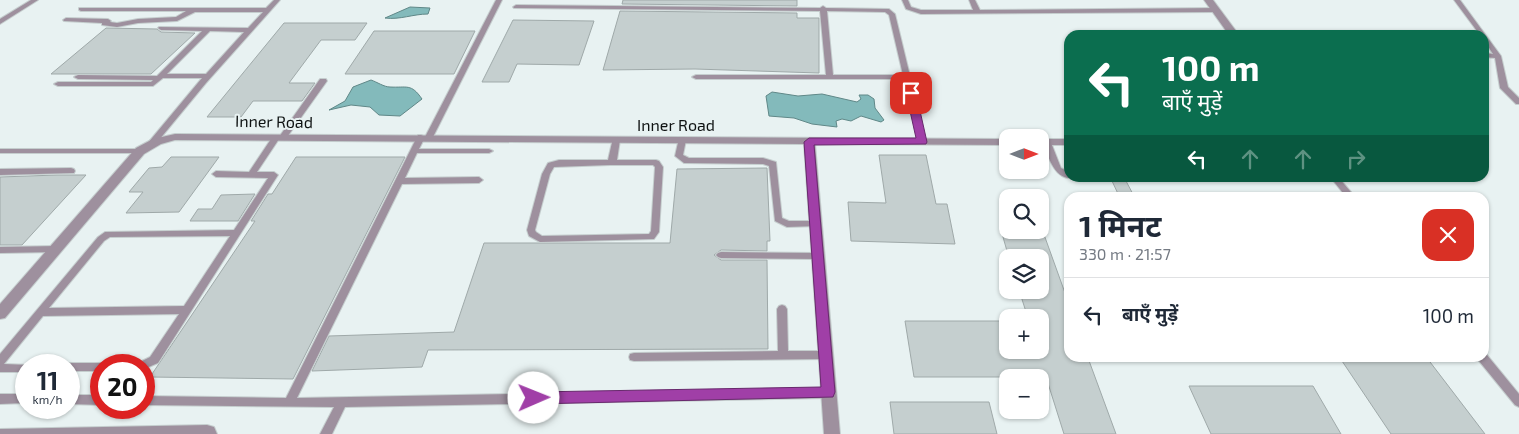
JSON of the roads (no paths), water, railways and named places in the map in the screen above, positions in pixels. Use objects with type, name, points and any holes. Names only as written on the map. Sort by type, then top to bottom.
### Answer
[{"type":"street","points":[[1208,0],[1230,30]]},
{"type":"street","name":"Inner Road","points":[[145,147],[166,138],[184,136],[999,142]]},
{"type":"street","points":[[809,142],[832,434]]},
{"type":"street","points":[[1049,142],[1064,142]]},
{"type":"street","points":[[0,314],[145,147]]},
{"type":"lane","points":[[0,22],[34,0]]},
{"type":"lane","points":[[145,147],[277,0]]},
{"type":"lane","points":[[290,402],[414,151],[425,137],[498,0]]},
{"type":"lane","points":[[905,0],[908,8],[914,12],[1079,7],[1216,10]]},
{"type":"lane","points":[[972,0],[977,11]]},
{"type":"lane","points":[[1457,0],[1479,30]]},
{"type":"lane","points":[[516,6],[887,10],[892,14],[922,142]]},
{"type":"lane","points":[[823,8],[830,76]]},
{"type":"lane","points":[[81,9],[268,10]]},
{"type":"lane","points":[[122,9],[104,24],[117,25],[138,21],[177,19],[194,10]]},
{"type":"lane","points":[[66,20],[108,21]]},
{"type":"lane","points":[[161,28],[250,30]]},
{"type":"lane","points":[[58,84],[149,84],[161,77],[207,30]]},
{"type":"lane","points":[[1489,43],[1498,56],[1504,88],[1519,102]]},
{"type":"lane","points":[[1489,55],[1498,56]]},
{"type":"lane","points":[[78,77],[207,76]]},
{"type":"lane","points":[[696,78],[907,77]]},
{"type":"lane","points":[[252,174],[323,81]]},
{"type":"lane","points":[[612,163],[616,140]]},
{"type":"lane","points":[[682,140],[680,156],[687,161],[763,161],[772,164],[778,219],[787,224],[815,224]]},
{"type":"lane","name":"Inner Road","points":[[4,151],[145,147]]},
{"type":"lane","points":[[0,158],[4,151]]},
{"type":"lane","points":[[414,151],[489,151]]},
{"type":"lane","points":[[1049,152],[1058,169],[1064,173]]},
{"type":"lane","points":[[653,162],[659,167],[655,232],[651,237],[540,239],[532,234],[531,230],[546,174],[551,166],[559,163],[612,163],[653,162]]},
{"type":"lane","points":[[0,172],[71,171]]},
{"type":"lane","points":[[155,358],[274,175],[216,174]]},
{"type":"lane","points":[[399,181],[479,180]]},
{"type":"lane","points":[[1338,182],[1347,192]]},
{"type":"lane","points":[[0,361],[101,239],[108,234],[237,233]]},
{"type":"lane","points":[[0,250],[56,249]]},
{"type":"lane","points":[[721,255],[817,256]]},
{"type":"lane","points":[[782,309],[783,355]]},
{"type":"lane","points":[[40,312],[186,310]]},
{"type":"lane","points":[[634,357],[825,355]]},
{"type":"lane","points":[[1486,362],[1519,402]]},
{"type":"lane","points":[[0,368],[15,368]]},
{"type":"lane","points":[[155,401],[342,402],[828,392]]},
{"type":"lane","points":[[0,399],[15,399]]},
{"type":"lane","points":[[326,434],[342,402]]},
{"type":"lane","points":[[0,434],[135,433],[206,430],[210,430],[211,434]]},
{"type":"water","points":[[410,7],[430,8],[428,14],[385,18]]},
{"type":"water","points":[[371,80],[388,87],[412,88],[422,99],[400,116],[379,115],[370,107],[351,105],[329,110],[345,101],[353,87]]},
{"type":"water","points":[[772,92],[798,96],[822,94],[857,102],[861,99],[859,95],[868,95],[874,99],[875,108],[884,120],[881,122],[861,116],[851,121],[842,119],[836,121],[837,127],[812,124],[794,118],[769,116],[766,96]]}]
